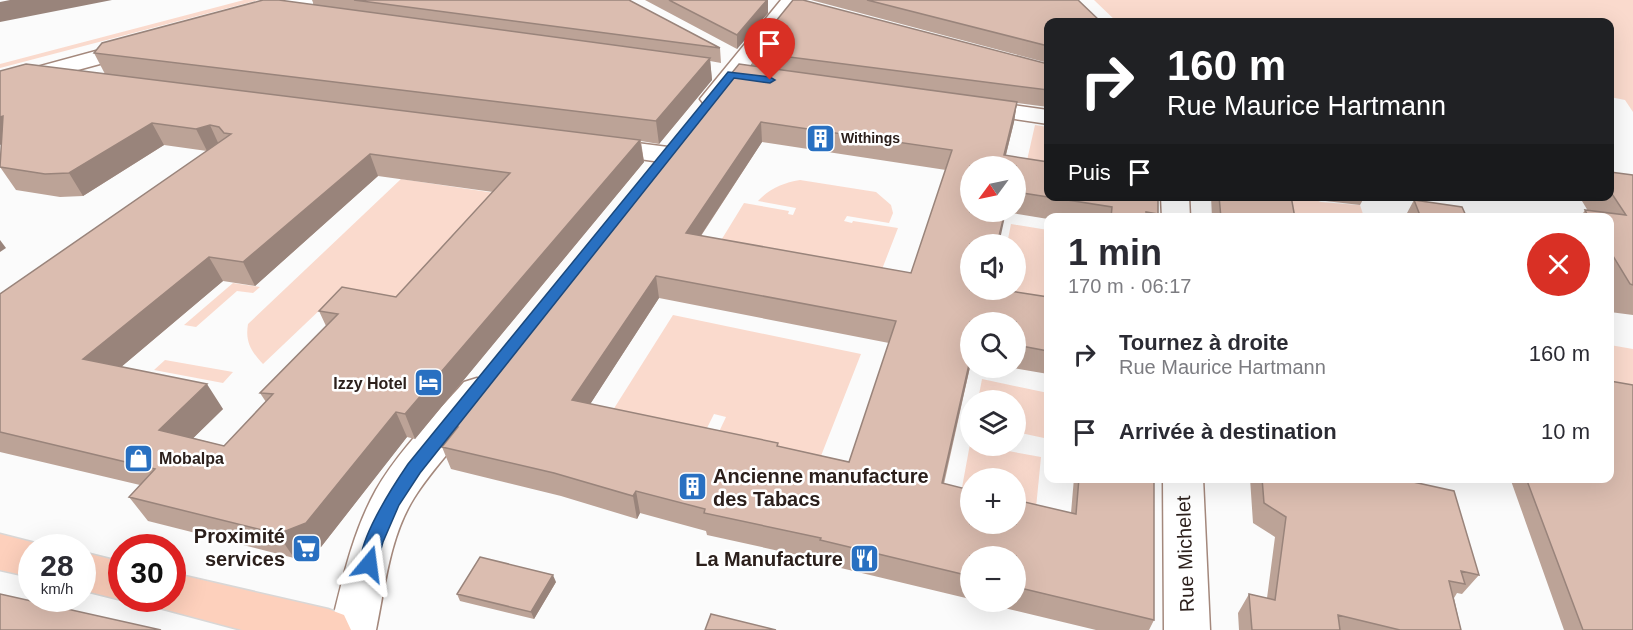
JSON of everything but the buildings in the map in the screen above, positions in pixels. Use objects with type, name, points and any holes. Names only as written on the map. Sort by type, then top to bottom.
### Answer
[{"type":"main road","points":[[0,552],[18,556]]},
{"type":"main road","points":[[186,596],[328,630]]},
{"type":"street","points":[[646,183],[733,68],[791,1]]},
{"type":"street","points":[[763,3],[769,5],[791,1],[813,10]]},
{"type":"street","points":[[239,19],[281,7],[290,13],[310,8]]},
{"type":"street","points":[[0,84],[165,39]]},
{"type":"street","points":[[44,72],[61,78],[91,83]]},
{"type":"street","points":[[944,103],[1044,116]]},
{"type":"street","points":[[576,143],[683,135]]},
{"type":"street","points":[[353,630],[374,542],[392,501],[414,469],[496,367]]},
{"type":"street","name":"Rue Michelet","points":[[1183,483],[1187,630]]},
{"type":"shaded area","points":[[244,0],[259,0],[0,68],[0,64]]},
{"type":"shaded area","points":[[1094,0],[1633,0],[1633,112],[1625,100],[1614,98],[1614,18],[1113,18]]},
{"type":"shaded area","points":[[1035,125],[1044,126],[1044,181],[1026,178],[1026,165]]},
{"type":"shaded area","points":[[401,179],[515,196],[406,322],[324,306],[263,364],[250,346],[247,336],[248,324]]},
{"type":"shaded area","points":[[800,180],[876,192],[891,205],[893,213],[889,223],[847,216],[844,221],[898,228],[879,277],[717,247],[744,203],[789,211],[788,214],[793,215],[796,208],[758,201],[777,187]]},
{"type":"shaded area","points":[[1265,201],[1318,201],[1360,205],[1363,213],[1267,213]]},
{"type":"shaded area","points":[[1011,224],[1044,229],[1044,308],[1022,300],[1026,300],[1026,234],[1009,234]]},
{"type":"shaded area","points":[[233,283],[260,287],[253,293],[237,291],[196,327],[184,325]]},
{"type":"shaded area","points":[[673,315],[861,354],[819,461],[717,436],[726,417],[714,414],[705,432],[613,410]]},
{"type":"shaded area","points":[[1614,346],[1633,349],[1633,393],[1614,390]]},
{"type":"shaded area","points":[[165,360],[233,372],[223,383],[154,370]]},
{"type":"shaded area","points":[[982,379],[1044,392],[1044,438],[1026,434],[1026,390],[980,390]]},
{"type":"shaded area","points":[[1026,454],[1041,457],[1036,508],[1026,506],[1026,468],[966,468],[968,456]]},
{"type":"place","name":"Withings","points":[[820,138]]},
{"type":"place","name":"Izzy Hotel","points":[[428,383]]},
{"type":"place","name":"Mobalpa","points":[[138,458]]},
{"type":"place","name":"Ancienne manufacture des Tabacs","points":[[692,487]]},
{"type":"place","name":"Proximité services","points":[[306,548]]},
{"type":"place","name":"La Manufacture","points":[[864,559]]},
{"type":"route","points":[[369,564],[374,542],[392,501],[414,469],[731,74],[770,80]]}]
